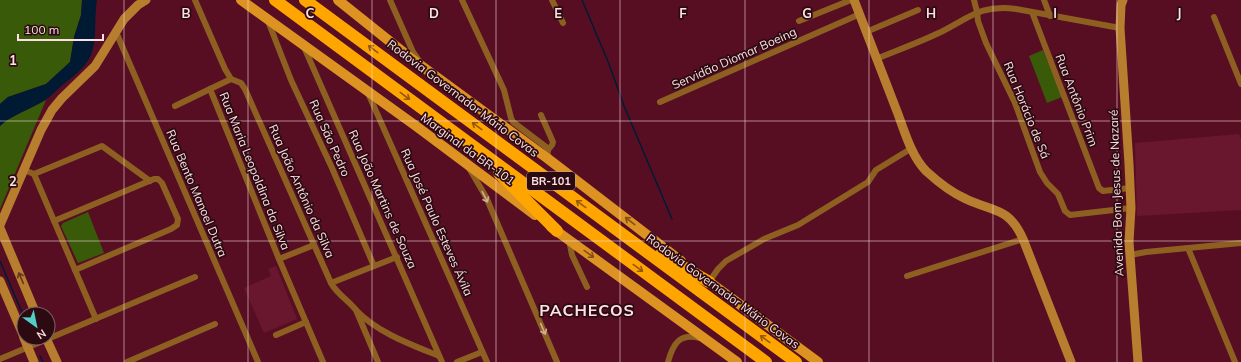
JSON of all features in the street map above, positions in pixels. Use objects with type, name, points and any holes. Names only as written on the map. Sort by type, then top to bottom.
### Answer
[{"type":"highway","name":"BR-101","points":[[275,0],[766,362]]},
{"type":"highway","name":"Rodovia Governador Mário Covas","points":[[305,0],[352,33],[796,362]]},
{"type":"highway","points":[[318,0],[352,33]]},
{"type":"highway","points":[[472,145],[557,231]]},
{"type":"highway","points":[[602,219],[709,282]]},
{"type":"main road","name":"Marginal da BR-101","points":[[240,0],[738,362]]},
{"type":"main road","points":[[338,0],[426,69],[548,154],[709,282],[818,362]]},
{"type":"street","points":[[0,225],[41,130],[51,111],[62,98],[95,66],[124,19],[134,8],[146,0]]},
{"type":"street","name":"Rua Maria Leopoldina da Silva","points":[[195,0],[225,69],[231,79],[210,89],[279,259],[323,362]]},
{"type":"street","points":[[390,0],[413,52],[426,69]]},
{"type":"street","points":[[462,0],[504,90],[513,122],[546,147],[548,154]]},
{"type":"street","points":[[552,0],[562,23]]},
{"type":"street","points":[[799,21],[851,0]]},
{"type":"street","points":[[854,0],[912,148],[922,166],[938,181],[967,200],[1006,214],[1015,223],[1023,239],[1071,362]]},
{"type":"street","name":"Rua Horácio de Sá","points":[[974,0],[978,21],[986,43],[1015,103],[1040,172],[1043,178],[1058,194],[1065,211],[1070,214],[1131,208]]},
{"type":"street","points":[[1044,0],[1050,16]]},
{"type":"street","name":"Avenida Bom Jesus de Nazaré","points":[[1123,0],[1121,5],[1120,28],[1131,208],[1129,242],[1138,362]]},
{"type":"street","points":[[876,59],[941,32],[977,12],[1001,8],[1120,28]]},
{"type":"street","points":[[866,32],[918,10]]},
{"type":"street","name":"Rua Antônio Prim","points":[[1032,12],[1099,188],[1103,191],[1130,188]]},
{"type":"street","name":"Servidão Diomar Boeing","points":[[660,102],[860,14]]},
{"type":"street","points":[[1214,17],[1241,84]]},
{"type":"street","name":"Rua São Pedro","points":[[267,19],[291,80],[327,157],[374,266]]},
{"type":"street","name":"Rua Bento Manoel Dutra","points":[[116,32],[258,362]]},
{"type":"street","name":"Rua João Martins de Souza","points":[[304,46],[442,362]]},
{"type":"street","name":"Rua João Antônio da Silva","points":[[231,79],[241,83],[244,89],[331,283],[337,293],[349,301],[367,321],[400,339],[440,356]]},
{"type":"street","points":[[174,106],[210,89]]},
{"type":"street","name":"Rua José Paulo Esteves Ávila","points":[[367,91],[487,362]]},
{"type":"street","points":[[541,115],[553,142],[548,154]]},
{"type":"street","points":[[24,170],[34,174],[102,146],[150,181]]},
{"type":"street","points":[[709,282],[714,273],[726,261],[764,239],[790,229],[804,221],[868,182],[876,170],[912,148]]},
{"type":"street","points":[[466,163],[486,197],[558,362]]},
{"type":"street","points":[[34,174],[96,319]]},
{"type":"street","points":[[54,221],[158,179],[162,183],[178,219],[177,225],[171,229],[75,270]]},
{"type":"street","points":[[0,228],[33,306]]},
{"type":"street","points":[[907,276],[1023,239]]},
{"type":"street","points":[[569,240],[572,255],[587,287]]},
{"type":"street","points":[[1130,255],[1146,252],[1241,244]]},
{"type":"street","points":[[279,259],[314,245]]},
{"type":"street","points":[[1188,248],[1235,362]]},
{"type":"street","points":[[331,283],[397,257]]},
{"type":"street","points":[[56,335],[195,277]]},
{"type":"street","points":[[0,281],[16,319]]},
{"type":"street","points":[[356,310],[378,362]]},
{"type":"street","points":[[276,335],[306,322]]},
{"type":"street","points":[[126,362],[215,324]]},
{"type":"street","points":[[668,362],[672,349],[681,340],[693,336],[706,339]]},
{"type":"street","points":[[50,346],[57,362]]},
{"type":"street","points":[[0,359],[28,347],[34,362]]},
{"type":"street","points":[[457,362],[482,352]]},
{"type":"shaded area","points":[[1239,134],[1241,139],[1241,210],[1137,216],[1135,143]]},
{"type":"shaded area","points":[[276,266],[297,319],[264,333],[244,288],[271,276],[268,269]]},
{"type":"green space","points":[[0,0],[82,0],[81,15],[74,37],[70,62],[46,84],[8,97],[0,104]]},
{"type":"green space","points":[[1043,50],[1062,97],[1047,103],[1029,56]]},
{"type":"green space","points":[[46,100],[0,209],[0,126],[8,119]]},
{"type":"green space","points":[[88,212],[104,253],[78,263],[61,226],[63,223]]},
{"type":"water","points":[[82,0],[97,0],[94,46],[90,58],[83,68],[47,99],[10,118],[0,126],[0,104],[8,97],[46,84],[70,62],[74,37],[81,15]]},
{"type":"waterway","points":[[582,0],[609,64],[624,106],[672,219]]},
{"type":"waterway","points":[[0,261],[19,306]]},
{"type":"waterway","points":[[40,356],[43,362]]},
{"type":"district","name":"PACHECOS","points":[[587,310]]}]
